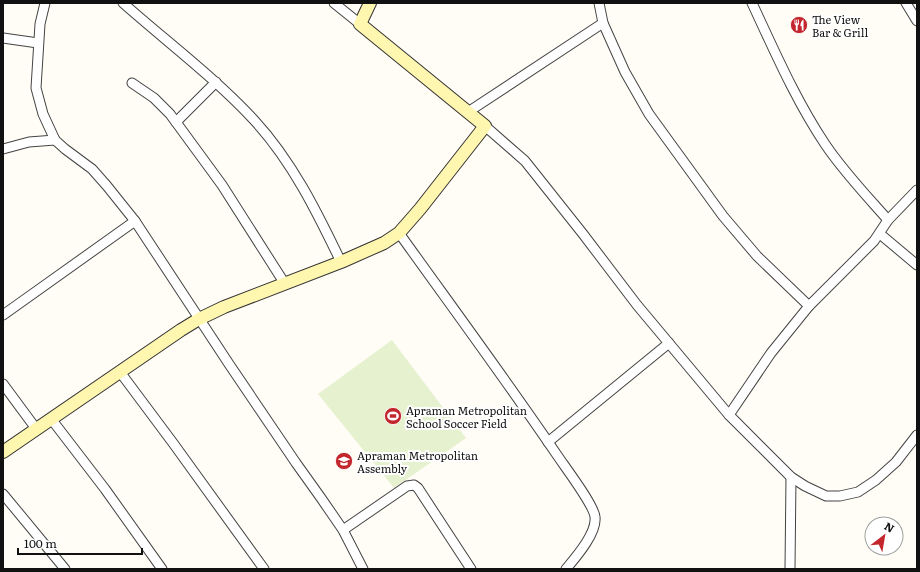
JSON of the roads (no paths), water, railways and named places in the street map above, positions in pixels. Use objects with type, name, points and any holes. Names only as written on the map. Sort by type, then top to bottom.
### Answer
[{"type":"street","points":[[45,3],[40,24],[38,42],[36,88],[43,114],[55,140],[92,169],[108,186],[135,220],[229,364],[343,530],[363,569]]},
{"type":"street","points":[[122,3],[216,82],[255,121],[286,161],[314,208],[341,262]]},
{"type":"street","points":[[334,3],[485,126],[525,161],[583,234],[637,306],[729,415],[792,477],[805,486],[826,496],[840,496],[858,492],[876,480],[896,462],[917,435]]},
{"type":"street","points":[[360,24],[370,3]]},
{"type":"street","points":[[599,3],[603,23],[625,72],[650,114],[718,209],[757,256],[809,306]]},
{"type":"street","points":[[752,3],[775,53],[803,107],[825,144],[851,178],[888,220]]},
{"type":"street","points":[[906,3],[917,22]]},
{"type":"street","points":[[468,112],[603,23]]},
{"type":"street","points":[[3,38],[38,42]]},
{"type":"street","points":[[176,122],[216,82]]},
{"type":"street","points":[[132,83],[154,98],[176,122],[222,185],[285,284]]},
{"type":"street","points":[[3,452],[52,420],[181,330],[200,319],[224,307],[341,262],[384,243],[399,233],[420,209],[485,126]]},
{"type":"street","points":[[3,148],[29,142],[55,140]]},
{"type":"street","points":[[729,415],[771,353],[809,306],[874,241],[888,220],[917,190]]},
{"type":"street","points":[[3,315],[135,220]]},
{"type":"street","points":[[399,233],[548,442],[594,512],[594,524],[588,539],[566,569]]},
{"type":"street","points":[[880,234],[917,266]]},
{"type":"street","points":[[548,442],[669,343]]},
{"type":"street","points":[[120,372],[264,569]]},
{"type":"street","points":[[3,384],[37,430]]},
{"type":"street","points":[[52,420],[105,489],[162,569]]},
{"type":"street","points":[[790,569],[792,477]]},
{"type":"street","points":[[343,530],[407,486],[414,485],[418,488],[471,569]]},
{"type":"street","points":[[3,494],[65,569]]},
{"type":"place","name":"The View Bar & Grill","points":[[799,25]]},
{"type":"place","name":"Apraman Metropolitan School Soccer Field","points":[[393,416]]},
{"type":"place","name":"Apraman Metropolitan Assembly","points":[[344,461]]}]
